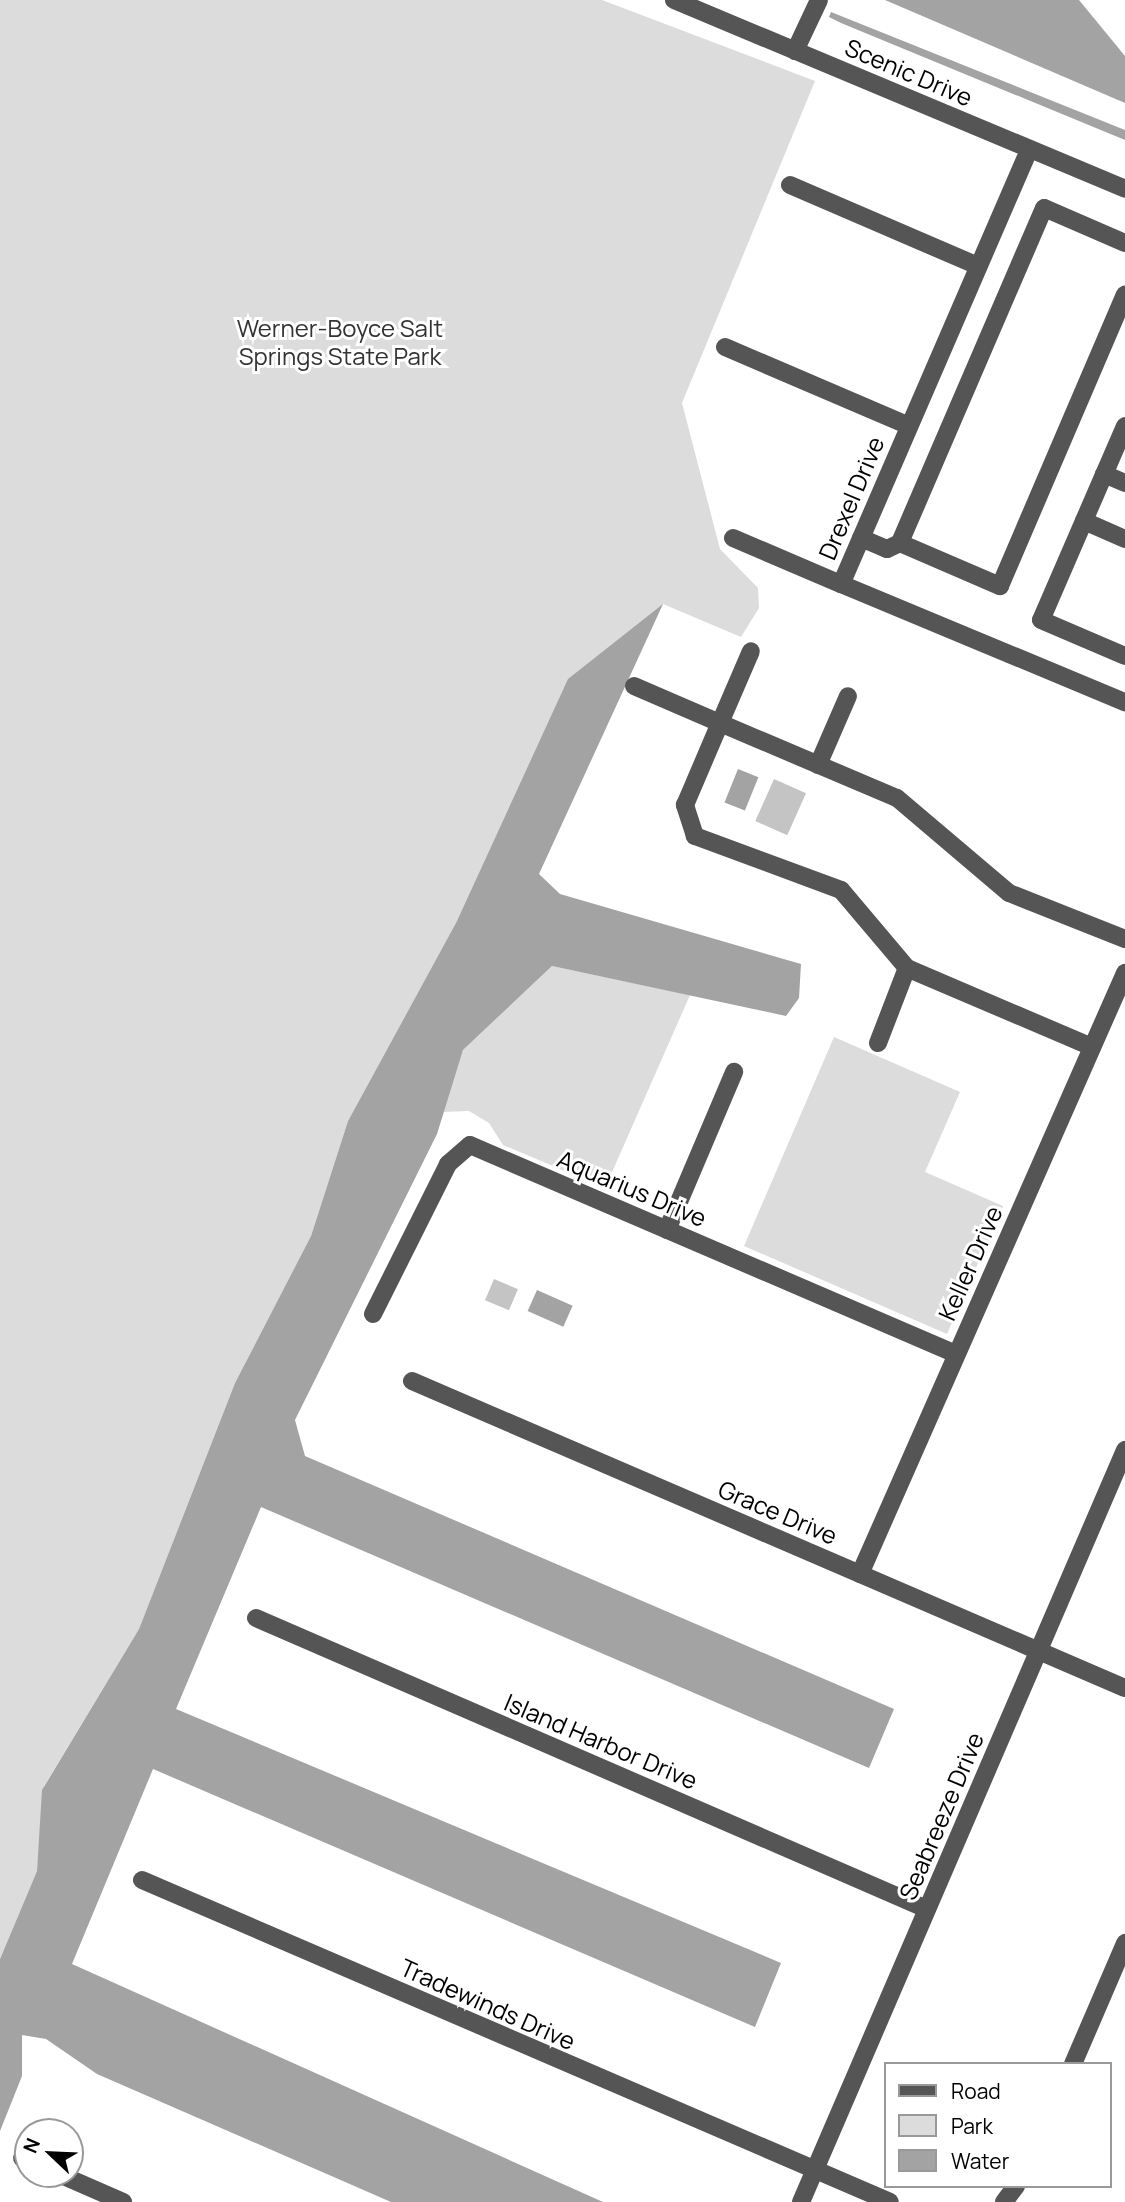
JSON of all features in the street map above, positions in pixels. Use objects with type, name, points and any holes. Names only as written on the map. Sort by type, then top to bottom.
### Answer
[{"type":"street","name":"Scenic Drive","points":[[674,0],[1125,189]]},
{"type":"street","points":[[795,51],[819,0]]},
{"type":"street","name":"Drexel Drive","points":[[1029,150],[841,584],[1125,702]]},
{"type":"street","points":[[790,186],[978,266]]},
{"type":"street","points":[[860,538],[887,549],[900,543],[1044,208],[1125,243]]},
{"type":"street","points":[[900,543],[1000,586],[1125,295]]},
{"type":"street","points":[[725,347],[909,426]]},
{"type":"street","points":[[1125,426],[1041,620],[1125,656]]},
{"type":"street","points":[[1104,474],[1125,483]]},
{"type":"street","points":[[1084,521],[1125,539]]},
{"type":"street","points":[[733,538],[841,584]]},
{"type":"street","points":[[751,651],[685,805],[695,836],[841,890],[907,968],[1092,1048]]},
{"type":"street","points":[[634,686],[897,798],[1009,893],[1125,939]]},
{"type":"street","points":[[818,765],[848,696]]},
{"type":"street","points":[[878,1043],[907,968]]},
{"type":"street","name":"Keller Drive","points":[[860,1574],[1125,973]]},
{"type":"street","points":[[667,1230],[734,1072]]},
{"type":"street","name":"Aquarius Drive","points":[[373,1314],[448,1164],[470,1145],[956,1354]]},
{"type":"street","name":"Grace Drive","points":[[412,1381],[1125,1688]]},
{"type":"street","name":"Seabreeze Drive","points":[[801,2202],[1125,1450]]},
{"type":"street","name":"Island Harbor Drive","points":[[256,1618],[927,1909]]},
{"type":"street","name":"Tradewinds Drive","points":[[142,1880],[814,2172],[890,2202]]},
{"type":"street","points":[[1074,2062],[1125,1943]]},
{"type":"street","points":[[84,2185],[123,2202]]},
{"type":"green space","name":"Werner-Boyce Salt Springs State Park","points":[[0,0],[602,0],[815,81],[682,403],[720,549],[758,588],[759,608],[741,637],[663,604],[457,921],[348,1121],[311,1236],[235,1383],[139,1629],[44,1786],[37,1871],[0,1959]]},
{"type":"green space","points":[[552,966],[690,995],[605,1188],[503,1145],[489,1123],[469,1111],[442,1112],[463,1050]]},
{"type":"green space","points":[[834,1037],[960,1092],[925,1172],[1003,1206],[947,1334],[744,1246]]},
{"type":"water","points":[[885,0],[1079,0],[1125,56],[1125,103]]},
{"type":"water","points":[[831,12],[1125,130],[1125,140],[841,23],[829,17]]},
{"type":"water","points":[[663,604],[539,874],[560,894],[801,964],[799,998],[786,1016],[552,966],[463,1050],[437,1134],[295,1420],[305,1456],[894,1709],[869,1768],[261,1507],[176,1709],[781,1963],[755,2027],[153,1769],[72,1964],[603,2202],[391,2202],[97,2074],[46,2039],[22,2035],[22,2076],[0,2131],[0,1959],[37,1871],[42,1790],[139,1629],[235,1383],[311,1236],[348,1121],[457,921],[568,679]]},
{"type":"water","points":[[738,769],[758,777],[745,811],[725,802]]},
{"type":"water","points":[[537,1290],[573,1306],[563,1327],[528,1311]]},
{"type":"building","points":[[774,779],[806,793],[787,835],[755,821]]},
{"type":"building","points":[[494,1279],[518,1289],[509,1310],[485,1300]]}]
